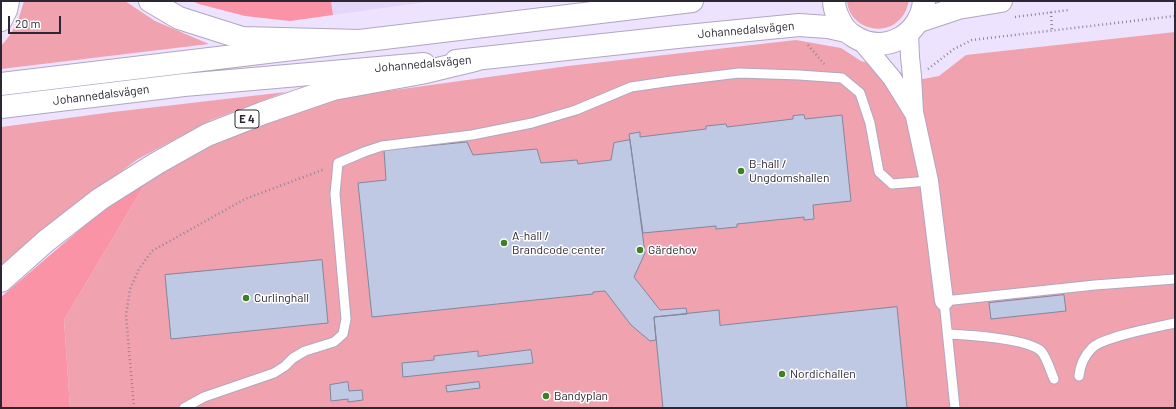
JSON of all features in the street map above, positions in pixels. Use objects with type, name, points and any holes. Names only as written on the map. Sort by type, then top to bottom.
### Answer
[{"type":"main road","points":[[1,20],[6,10],[8,1]]},
{"type":"main road","points":[[150,1],[179,18],[242,38],[360,41]]},
{"type":"main road","name":"Johannedalsvägen","points":[[1,84],[692,1]]},
{"type":"main road","points":[[834,1],[836,13],[854,36]]},
{"type":"main road","points":[[917,18],[958,8],[1001,1]]},
{"type":"main road","name":"Johannedalsvägen","points":[[1,107],[184,85],[475,60],[799,25],[828,28],[879,44],[896,41],[917,18]]},
{"type":"main road","name":"E 4","points":[[1,281],[46,242],[100,199],[157,162],[207,135],[263,113],[333,89],[421,73],[475,60]]},
{"type":"street","points":[[917,18],[910,57],[914,112],[929,181],[944,301]]},
{"type":"street","points":[[854,36],[892,78],[914,112]]},
{"type":"lane","points":[[184,408],[204,397],[274,373],[285,366],[293,358],[305,351],[334,342],[343,334],[346,319],[335,194],[338,163],[382,146],[472,135],[532,123],[576,110],[631,87],[739,73],[799,75],[842,78],[860,93],[870,123],[879,172],[892,184],[929,181]]},
{"type":"lane","points":[[955,408],[944,301],[1095,285],[1175,279]]},
{"type":"lane","points":[[1079,376],[1080,366],[1087,354],[1100,342],[1175,323]]},
{"type":"lane","points":[[948,334],[983,336],[1032,346],[1041,352],[1054,379]]},
{"type":"path","points":[[1015,17],[1069,10]]},
{"type":"path","points":[[1050,12],[1052,31]]},
{"type":"path","points":[[912,76],[931,67],[954,49],[972,40],[1175,16]]},
{"type":"path","points":[[134,408],[126,314],[130,290],[139,269],[152,251],[245,200],[338,163]]},
{"type":"shaded area","points":[[24,1],[125,1],[155,21],[209,44],[1,69],[1,46],[16,25]]},
{"type":"shaded area","points":[[192,1],[331,1],[333,15],[290,21],[245,16]]},
{"type":"shaded area","points":[[331,1],[434,1],[333,15]]},
{"type":"shaded area","points":[[847,1],[909,1],[901,18],[886,28],[877,29],[868,27],[854,18],[849,10]]},
{"type":"shaded area","name":"Gärdehov","points":[[1175,32],[1175,408],[70,408],[64,320],[148,179],[211,144],[266,119],[337,98],[568,66],[796,40],[841,48],[861,61],[923,79],[939,76],[966,55]]},
{"type":"shaded area","points":[[286,92],[211,120],[138,159],[101,186],[1,267],[1,127],[113,112]]},
{"type":"shaded area","points":[[148,179],[64,320],[70,408],[1,408],[1,297],[104,209]]},
{"type":"building","name":"B-hall / Ungdomshallen","points":[[804,115],[805,119],[842,115],[851,201],[813,205],[814,219],[804,220],[804,217],[737,224],[737,227],[716,229],[716,226],[643,233],[629,134],[640,132],[640,137],[706,129],[706,126],[726,124],[727,127],[793,119],[793,116]]},
{"type":"building","name":"A-hall / Brandcode center","points":[[630,140],[645,253],[634,277],[660,310],[686,308],[687,314],[654,317],[656,340],[650,341],[631,325],[605,291],[593,292],[593,294],[372,317],[358,183],[386,180],[384,150],[467,142],[473,155],[537,149],[541,163],[577,160],[578,164],[611,160],[614,143]]},
{"type":"building","name":"Curlinghall","points":[[322,260],[328,323],[171,339],[165,275]]},
{"type":"building","points":[[1064,295],[1066,311],[991,319],[989,303]]},
{"type":"building","name":"Nordichallen","points":[[897,307],[907,408],[663,408],[654,317],[719,310],[720,325]]},
{"type":"building","points":[[531,350],[533,363],[403,377],[402,363],[434,360],[434,356],[478,351],[478,356]]},
{"type":"building","points":[[348,382],[349,391],[362,390],[363,400],[348,402],[348,399],[331,401],[330,385]]},
{"type":"building","points":[[479,382],[480,388],[447,392],[446,386]]},
{"type":"place","name":"B-hall / Ungdomshallen","points":[[741,171]]},
{"type":"place","name":"A-hall / Brandcode center","points":[[504,243]]},
{"type":"place","name":"Gärdehov","points":[[640,250]]},
{"type":"place","name":"Curlinghall","points":[[246,298]]},
{"type":"place","name":"Nordichallen","points":[[782,374]]},
{"type":"place","name":"Bandyplan","points":[[546,396]]}]
